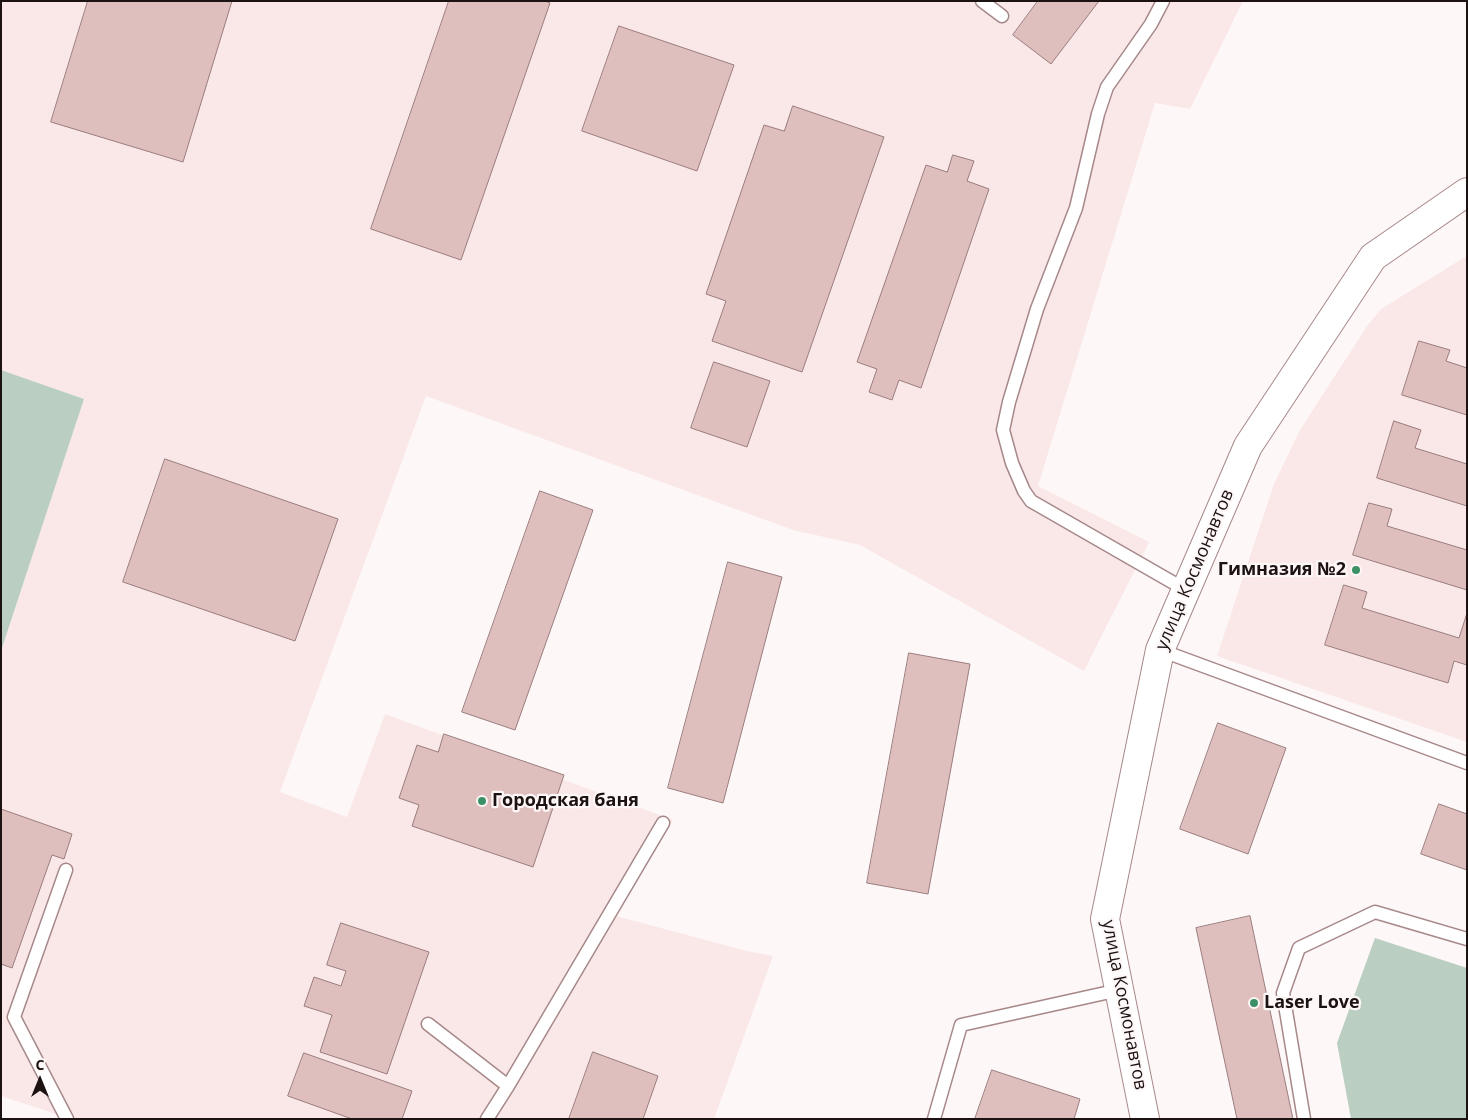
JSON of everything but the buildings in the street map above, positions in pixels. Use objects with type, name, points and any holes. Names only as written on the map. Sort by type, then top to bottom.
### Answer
[{"type":"street","name":"улица Космонавтов","points":[[1145,1119],[1105,919],[1160,650],[1248,446],[1373,257],[1467,192]]},
{"type":"lane","points":[[982,1],[1002,16]]},
{"type":"lane","points":[[1163,1],[1151,24],[1107,87],[1098,114],[1076,208],[1037,309],[1003,430],[1012,462],[1024,491],[1031,501],[1186,590]]},
{"type":"lane","points":[[1160,650],[1467,763]]},
{"type":"lane","points":[[487,1119],[663,823]]},
{"type":"lane","points":[[66,870],[14,1017],[67,1119]]},
{"type":"lane","points":[[1304,1119],[1283,993],[1299,948],[1375,912],[1467,939]]},
{"type":"lane","points":[[934,1119],[962,1025],[1119,990]]},
{"type":"lane","points":[[428,1024],[508,1086]]},
{"type":"shaded area","points":[[1,1],[1243,1],[1190,109],[1155,103],[1038,486],[1149,542],[1084,671],[860,545],[793,530],[426,396],[280,792],[347,817],[385,714],[673,820],[616,916],[747,951],[773,956],[714,1119],[71,1119],[1,1096],[1,651],[84,399],[1,370]]},
{"type":"shaded area","name":"Гимназия №2","points":[[1467,257],[1467,742],[1217,656],[1274,484],[1300,430],[1367,326],[1381,309]]},
{"type":"green space","points":[[1,370],[84,399],[1,651]]},
{"type":"green space","points":[[1375,938],[1467,968],[1467,1119],[1351,1119],[1337,1043]]},
{"type":"place","name":"Гимназия №2","points":[[1356,570]]},
{"type":"place","name":"Городская баня","points":[[482,801]]},
{"type":"place","name":"Laser Love","points":[[1254,1003]]}]
